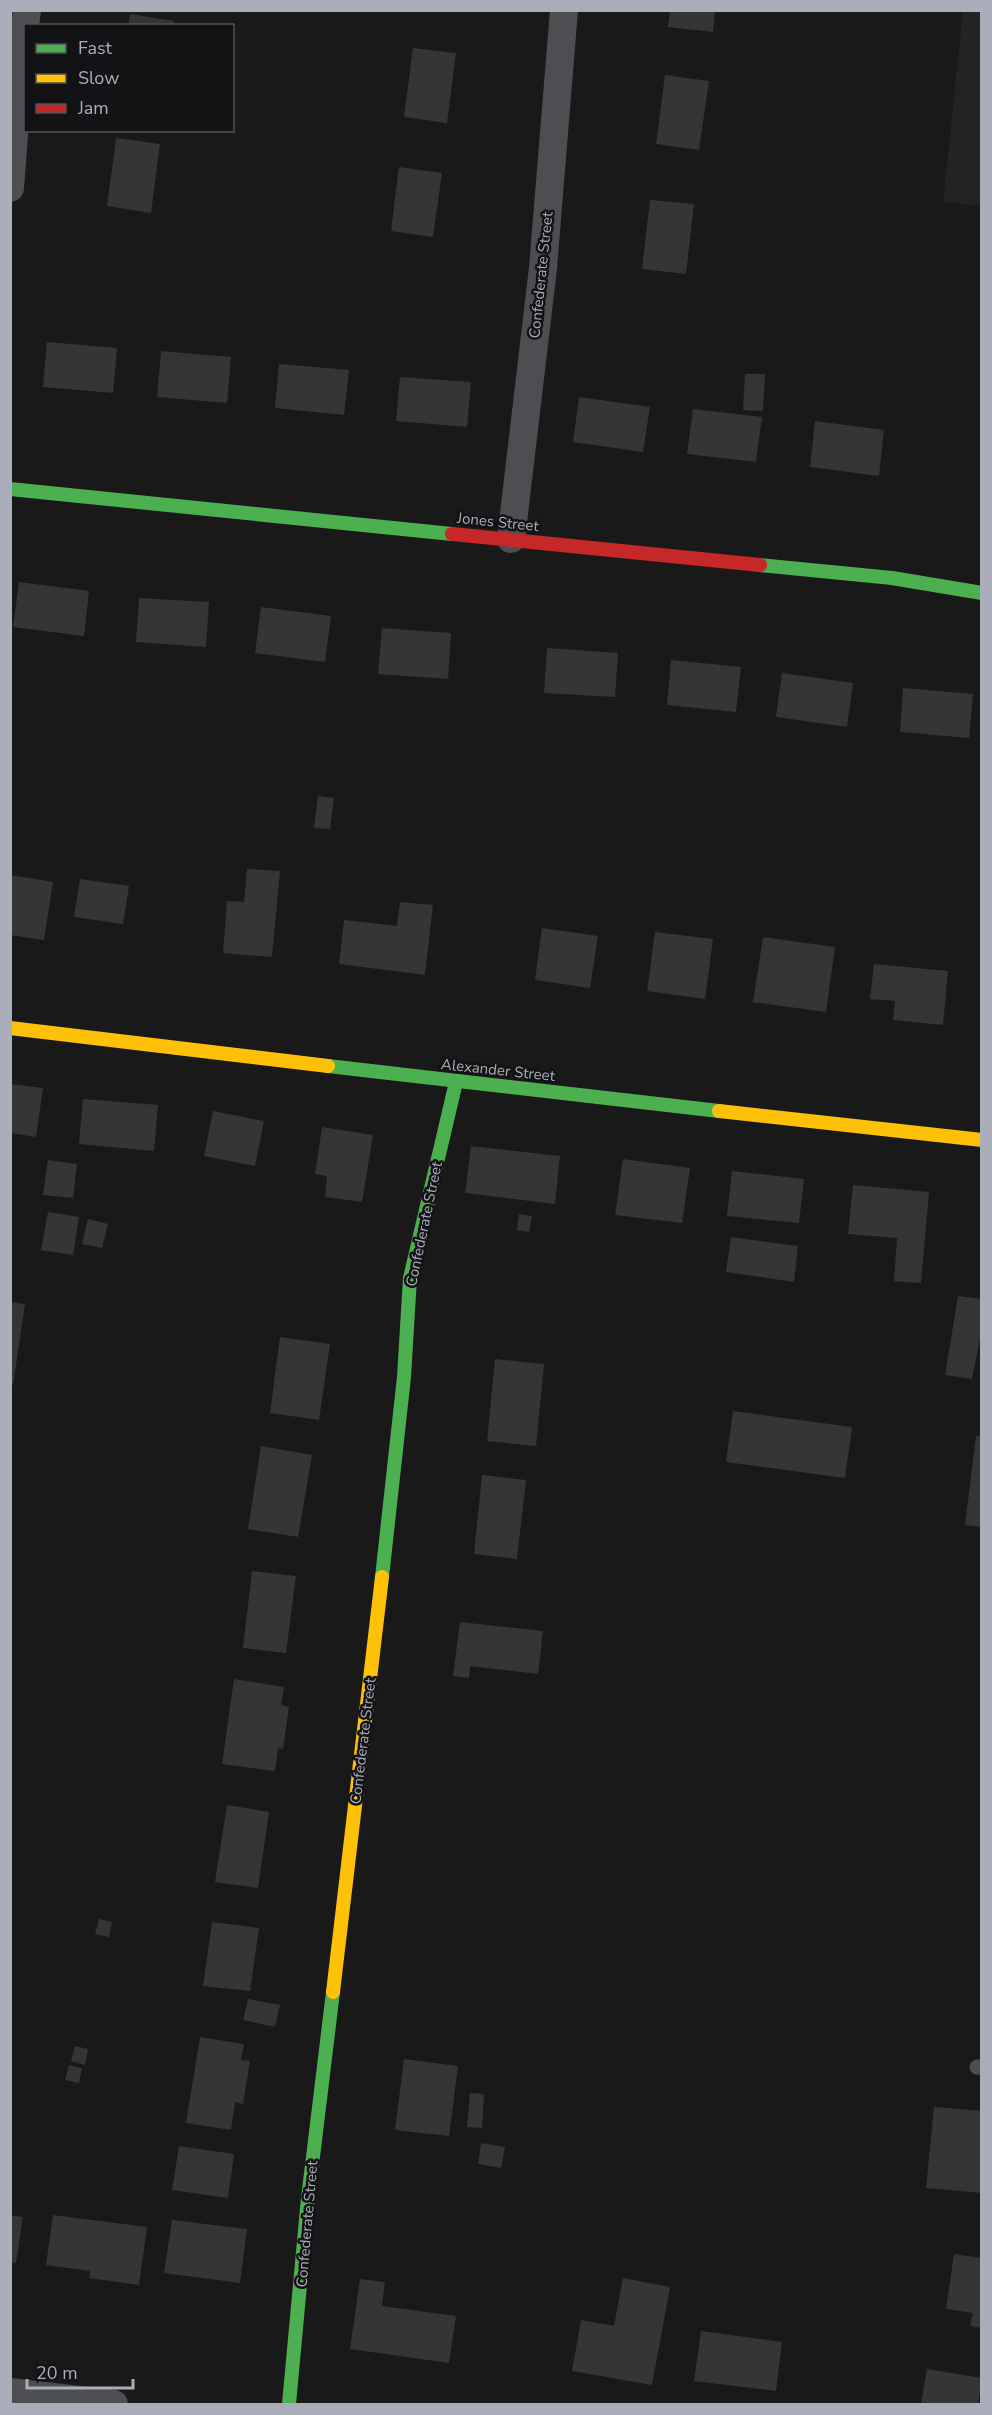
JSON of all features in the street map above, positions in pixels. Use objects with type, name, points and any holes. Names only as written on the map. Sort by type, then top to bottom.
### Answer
[{"type":"street","name":"Confederate Street","points":[[511,539],[543,268],[564,10]]},
{"type":"street","points":[[10,188],[24,34]]},
{"type":"street","name":"Jones Street","points":[[10,489],[892,578],[981,593]]},
{"type":"street","name":"Alexander Street","points":[[10,1029],[456,1082],[981,1140]]},
{"type":"street","name":"Confederate Street","points":[[290,2404],[308,2198],[365,1735],[404,1377],[410,1278],[456,1082]]},
{"type":"street","points":[[10,2392],[114,2404]]},
{"type":"shaded area","points":[[963,11],[981,11],[981,206],[943,202]]},
{"type":"building","points":[[670,10],[715,10],[713,32],[668,27]]},
{"type":"building","points":[[130,14],[174,21],[174,24],[128,24]]},
{"type":"building","points":[[413,48],[456,53],[447,123],[404,117]]},
{"type":"building","points":[[665,75],[709,81],[699,150],[656,144]]},
{"type":"building","points":[[116,138],[160,144],[151,213],[107,206]]},
{"type":"building","points":[[399,167],[442,173],[433,237],[391,231]]},
{"type":"building","points":[[650,200],[694,204],[686,274],[642,269]]},
{"type":"building","points":[[47,342],[117,348],[113,393],[43,387]]},
{"type":"building","points":[[161,351],[231,357],[227,403],[157,397]]},
{"type":"building","points":[[279,364],[349,370],[344,415],[275,408]]},
{"type":"building","points":[[745,374],[765,374],[763,411],[743,410]]},
{"type":"building","points":[[400,377],[471,382],[467,427],[396,421]]},
{"type":"building","points":[[579,397],[650,407],[643,452],[573,442]]},
{"type":"building","points":[[693,409],[762,417],[756,462],[687,454]]},
{"type":"building","points":[[815,421],[884,430],[879,476],[810,467]]},
{"type":"building","points":[[19,582],[89,591],[84,636],[13,627]]},
{"type":"building","points":[[139,598],[209,602],[206,647],[136,642]]},
{"type":"building","points":[[261,607],[331,616],[325,662],[255,653]]},
{"type":"building","points":[[382,628],[451,633],[448,679],[378,674]]},
{"type":"building","points":[[547,648],[618,653],[615,697],[544,693]]},
{"type":"building","points":[[671,660],[741,667],[736,712],[667,705]]},
{"type":"building","points":[[782,673],[853,683],[847,727],[776,717]]},
{"type":"building","points":[[903,688],[973,694],[969,738],[900,732]]},
{"type":"building","points":[[318,796],[334,798],[330,829],[314,828]]},
{"type":"building","points":[[247,869],[280,871],[272,957],[223,953],[227,901],[244,902]]},
{"type":"building","points":[[10,875],[53,882],[44,940],[10,935]]},
{"type":"building","points":[[80,879],[129,886],[123,924],[74,917]]},
{"type":"building","points":[[400,902],[433,905],[425,975],[339,964],[344,920],[397,926]]},
{"type":"building","points":[[542,928],[598,936],[590,988],[535,980]]},
{"type":"building","points":[[655,932],[713,939],[705,999],[647,991]]},
{"type":"building","points":[[763,937],[835,947],[826,1012],[753,1002]]},
{"type":"building","points":[[874,964],[948,971],[943,1025],[893,1020],[895,1001],[870,999]]},
{"type":"building","points":[[10,1084],[43,1088],[36,1137],[10,1133]]},
{"type":"building","points":[[83,1099],[158,1105],[154,1151],[79,1144]]},
{"type":"building","points":[[213,1111],[264,1121],[255,1166],[204,1156]]},
{"type":"building","points":[[322,1127],[373,1135],[362,1202],[325,1197],[327,1176],[315,1174]]},
{"type":"building","points":[[471,1146],[560,1156],[555,1204],[465,1193]]},
{"type":"building","points":[[623,1159],[690,1168],[682,1223],[615,1215]]},
{"type":"building","points":[[48,1160],[77,1164],[73,1198],[43,1195]]},
{"type":"building","points":[[732,1171],[804,1179],[799,1223],[727,1216]]},
{"type":"building","points":[[853,1185],[929,1192],[921,1283],[894,1281],[897,1238],[848,1234]]},
{"type":"building","points":[[48,1212],[79,1217],[73,1255],[41,1250]]},
{"type":"building","points":[[519,1214],[532,1216],[529,1232],[517,1230]]},
{"type":"building","points":[[88,1219],[108,1224],[102,1248],[82,1244]]},
{"type":"building","points":[[731,1237],[798,1246],[794,1282],[726,1272]]},
{"type":"building","points":[[958,1296],[982,1299],[982,1329],[972,1379],[945,1375]]},
{"type":"building","points":[[10,1302],[25,1304],[13,1385],[10,1384]]},
{"type":"building","points":[[280,1337],[330,1344],[319,1420],[270,1413]]},
{"type":"building","points":[[495,1359],[544,1364],[536,1446],[487,1441]]},
{"type":"building","points":[[733,1411],[852,1427],[845,1478],[726,1462]]},
{"type":"building","points":[[976,1436],[982,1437],[982,1527],[965,1525]]},
{"type":"building","points":[[261,1446],[312,1455],[298,1537],[248,1529]]},
{"type":"building","points":[[482,1475],[526,1480],[517,1559],[474,1554]]},
{"type":"building","points":[[252,1571],[296,1576],[286,1653],[243,1648]]},
{"type":"building","points":[[460,1622],[543,1631],[538,1674],[470,1666],[469,1678],[453,1676]]},
{"type":"building","points":[[234,1679],[284,1687],[281,1705],[289,1707],[283,1749],[278,1748],[275,1771],[222,1764]]},
{"type":"building","points":[[227,1805],[269,1812],[258,1888],[215,1882]]},
{"type":"building","points":[[99,1919],[112,1922],[109,1937],[95,1934]]},
{"type":"building","points":[[212,1922],[259,1928],[250,1991],[203,1986]]},
{"type":"building","points":[[248,1999],[280,2005],[275,2027],[243,2020]]},
{"type":"building","points":[[200,2037],[244,2044],[241,2060],[250,2061],[243,2104],[235,2102],[231,2130],[186,2123]]},
{"type":"building","points":[[75,2046],[88,2049],[85,2065],[71,2061]]},
{"type":"building","points":[[404,2059],[458,2066],[449,2136],[395,2130]]},
{"type":"building","points":[[69,2065],[82,2068],[79,2083],[65,2080]]},
{"type":"building","points":[[470,2093],[484,2094],[482,2128],[467,2127]]},
{"type":"building","points":[[934,2107],[982,2111],[982,2193],[926,2188]]},
{"type":"building","points":[[481,2143],[505,2147],[501,2168],[478,2164]]},
{"type":"building","points":[[179,2146],[234,2154],[228,2198],[172,2190]]},
{"type":"building","points":[[10,2215],[23,2217],[16,2263],[10,2262]]},
{"type":"building","points":[[53,2215],[147,2227],[139,2285],[89,2278],[90,2271],[46,2265]]},
{"type":"building","points":[[172,2220],[247,2229],[240,2283],[164,2273]]},
{"type":"building","points":[[954,2254],[982,2258],[982,2328],[970,2326],[973,2313],[946,2309]]},
{"type":"building","points":[[623,2278],[670,2287],[652,2385],[572,2371],[581,2320],[614,2326]]},
{"type":"building","points":[[360,2279],[385,2282],[382,2306],[456,2316],[449,2363],[350,2349]]},
{"type":"building","points":[[701,2331],[782,2342],[776,2391],[694,2381]]},
{"type":"building","points":[[927,2369],[982,2378],[978,2404],[921,2404]]},
{"type":"traffic: fast","points":[[10,489],[452,534]]},
{"type":"traffic: fast","points":[[760,565],[892,578],[982,593]]},
{"type":"traffic: fast","points":[[328,1066],[719,1111]]},
{"type":"traffic: fast","points":[[382,1577],[404,1377],[410,1278],[456,1082]]},
{"type":"traffic: fast","points":[[289,2404],[308,2198],[333,1992]]},
{"type":"traffic: slow","points":[[10,1028],[328,1066]]},
{"type":"traffic: slow","points":[[719,1111],[982,1140]]},
{"type":"traffic: slow","points":[[333,1992],[382,1577]]},
{"type":"traffic: jam","points":[[452,534],[760,565]]}]
